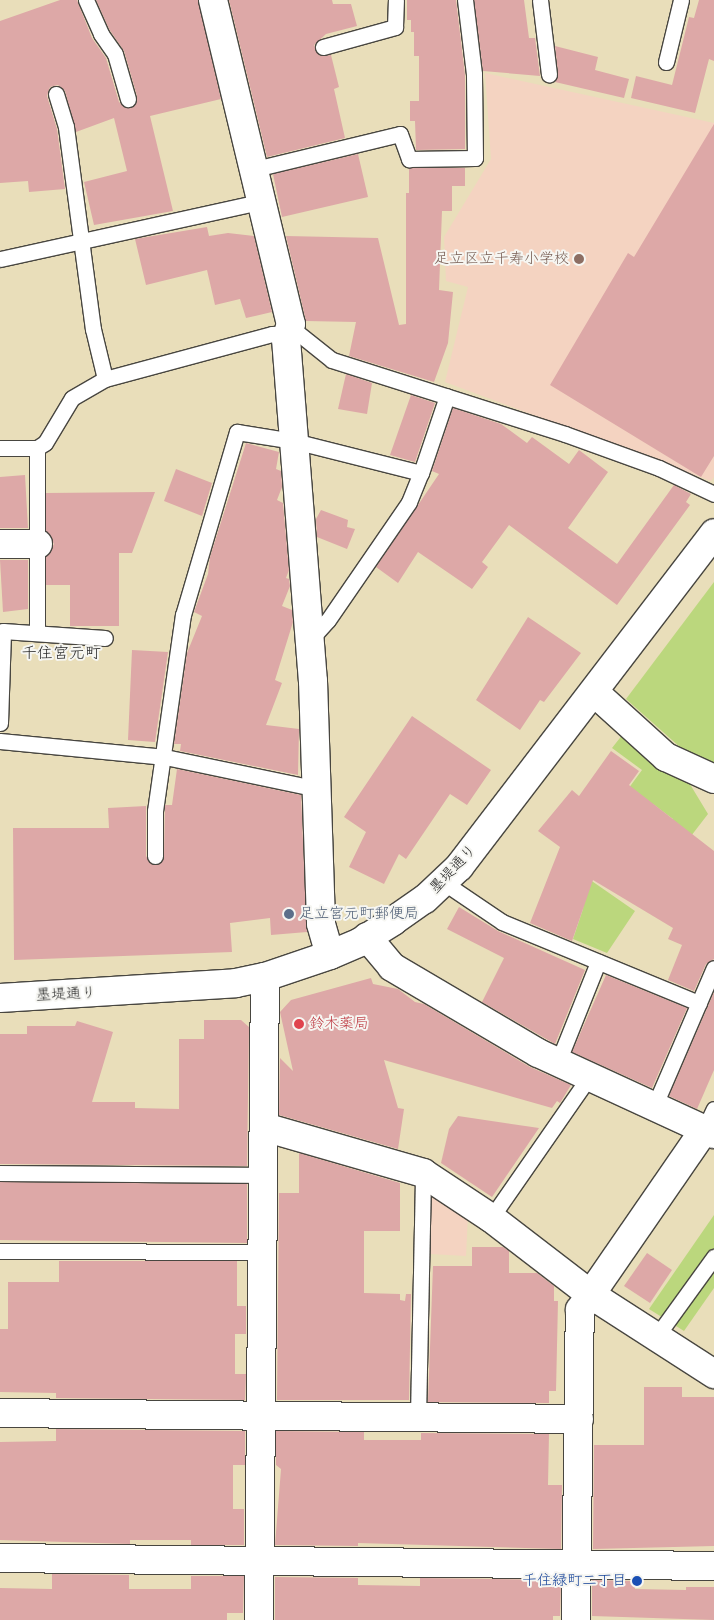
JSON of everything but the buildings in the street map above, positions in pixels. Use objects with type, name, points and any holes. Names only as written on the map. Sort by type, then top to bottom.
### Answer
[{"type":"street","points":[[213,0],[263,201],[291,324],[288,332],[294,442],[308,642],[313,681],[314,788],[322,924],[330,955]]},
{"type":"street","name":"墨堤通り","points":[[0,998],[222,984],[265,977],[330,955],[368,937],[425,899],[460,866],[714,533]]},
{"type":"street","points":[[0,544],[38,544]]},
{"type":"street","points":[[594,692],[666,757],[714,779]]},
{"type":"street","points":[[368,937],[392,967],[558,1062],[654,1107],[711,1124],[580,1310],[576,1620]]},
{"type":"street","points":[[259,1620],[265,977]]},
{"type":"street","points":[[264,1127],[423,1173],[491,1218],[590,1294],[714,1374]]},
{"type":"street","points":[[0,1413],[579,1419]]},
{"type":"street","points":[[0,1558],[714,1566]]},
{"type":"lane","points":[[86,0],[101,34],[115,54],[128,98]]},
{"type":"lane","points":[[323,47],[396,27],[396,0]]},
{"type":"lane","points":[[255,169],[400,134],[409,159],[475,158],[474,74],[465,0]]},
{"type":"lane","points":[[540,0],[549,74]]},
{"type":"lane","points":[[666,62],[681,0]]},
{"type":"lane","points":[[56,94],[66,127],[84,242],[93,329],[105,379]]},
{"type":"lane","points":[[0,259],[263,201]]},
{"type":"lane","points":[[0,448],[37,448],[45,442],[72,398],[105,379],[288,332],[298,333],[332,360],[447,396],[659,468],[714,494]]},
{"type":"lane","points":[[308,642],[328,620],[409,502],[421,473],[447,396]]},
{"type":"lane","points":[[155,856],[155,811],[165,757],[182,615],[237,432],[294,442],[421,473]]},
{"type":"lane","points":[[37,448],[37,633]]},
{"type":"lane","points":[[0,723],[2,630],[37,633],[43,636],[104,638]]},
{"type":"lane","points":[[0,740],[165,757],[314,788]]},
{"type":"lane","points":[[443,882],[502,922],[699,1003]]},
{"type":"lane","points":[[558,1062],[598,962]]},
{"type":"lane","points":[[654,1107],[714,968]]},
{"type":"lane","points":[[491,1218],[589,1077]]},
{"type":"lane","points":[[0,1173],[264,1175]]},
{"type":"lane","points":[[418,1416],[423,1173]]},
{"type":"lane","points":[[0,1251],[263,1252]]},
{"type":"lane","points":[[656,1337],[714,1257]]},
{"type":"shaded area","name":"足立区立千寿小学校","points":[[485,73],[714,123],[714,477],[711,481],[445,382],[468,287],[446,281],[444,237],[491,159]]},
{"type":"shaded area","points":[[431,1186],[468,1214],[466,1256],[430,1254]]},
{"type":"green space","points":[[714,582],[714,765],[681,748],[626,699]]},
{"type":"green space","points":[[627,729],[685,776],[708,814],[654,884],[673,819],[653,804],[609,815],[642,770],[612,748]]},
{"type":"green space","points":[[586,877],[635,911],[607,953],[573,939],[583,909]]},
{"type":"green space","points":[[714,1215],[714,1288],[684,1331],[649,1309]]},
{"type":"place","name":"足立区立千寿小学校","points":[[579,259]]},
{"type":"place","name":"足立宮元町郵便局","points":[[289,914]]},
{"type":"place","name":"鈴木薬局","points":[[299,1024]]},
{"type":"place","name":"千住緑町二丁目","points":[[637,1581]]},
{"type":"district","name":"千住宮元町","points":[[61,653]]}]
